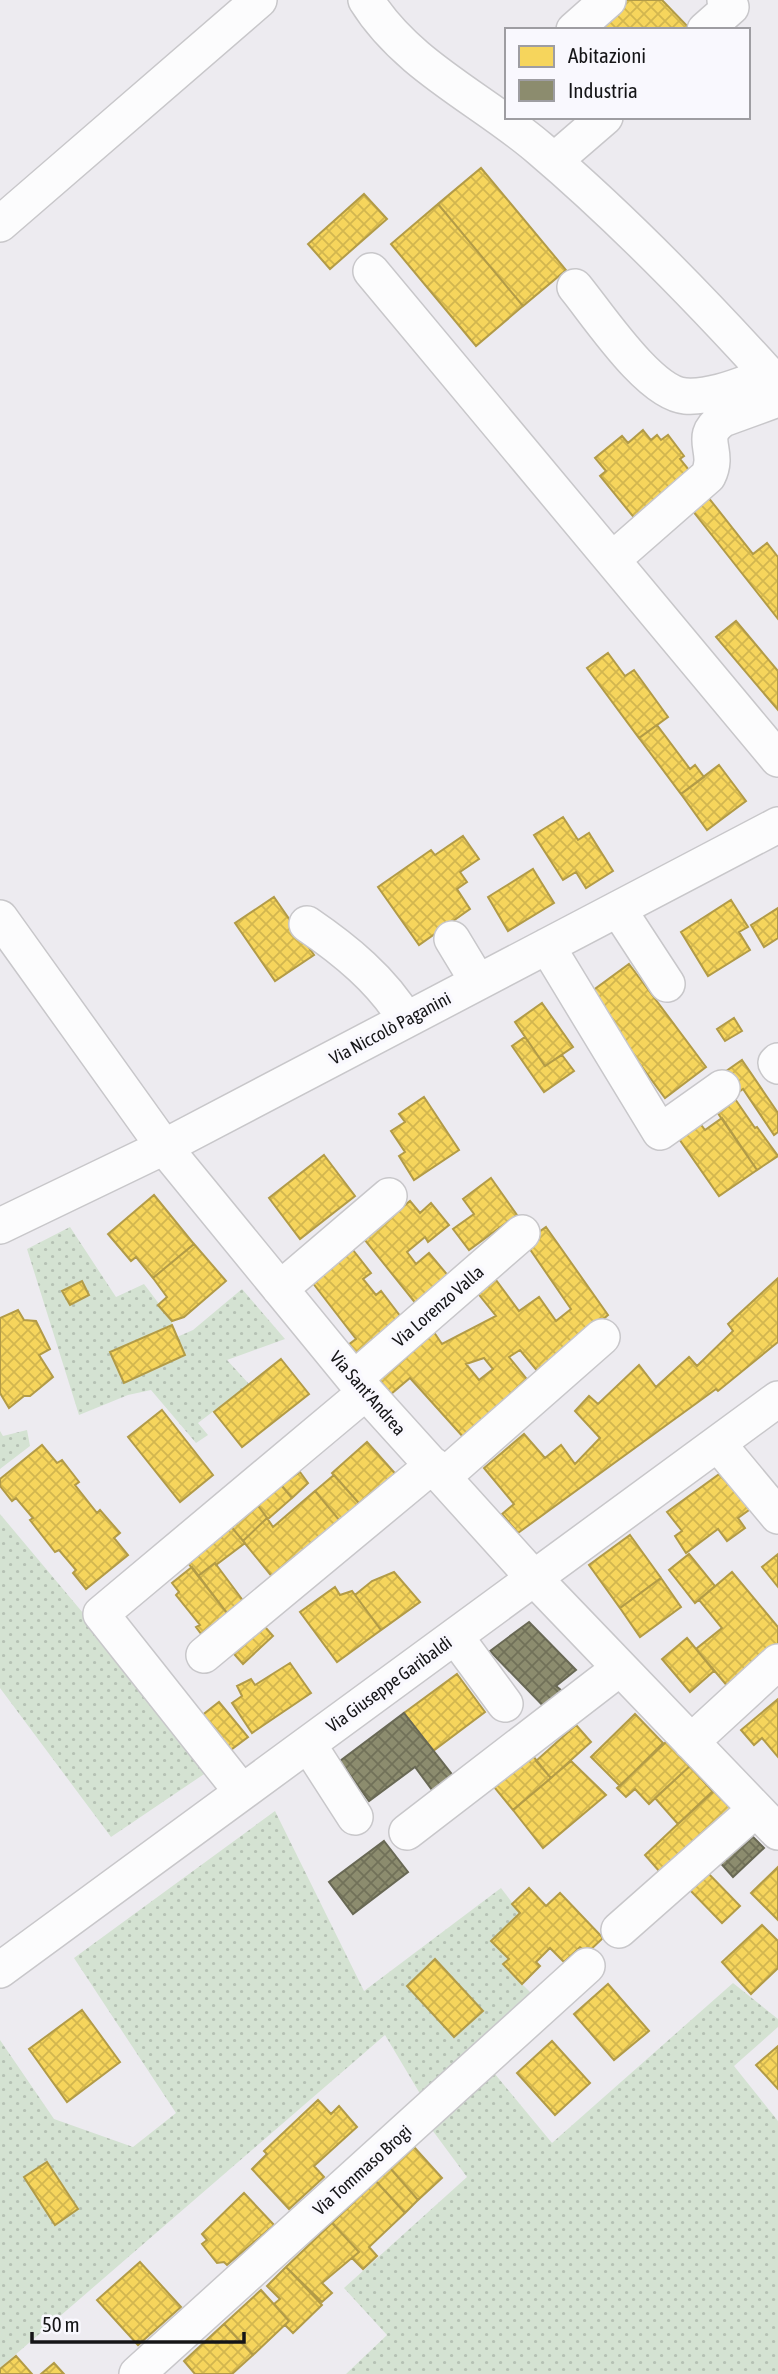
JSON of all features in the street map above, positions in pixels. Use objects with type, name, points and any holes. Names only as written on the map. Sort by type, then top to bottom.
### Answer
[{"type":"street","points":[[0,225],[259,0]]},
{"type":"street","points":[[366,0],[376,15],[412,53],[496,98]]},
{"type":"street","points":[[576,28],[608,0]]},
{"type":"street","points":[[707,28],[731,7],[725,0]]},
{"type":"street","points":[[515,119],[554,161],[624,225],[775,386]]},
{"type":"street","points":[[554,161],[603,119]]},
{"type":"street","points":[[371,271],[778,759]]},
{"type":"street","points":[[575,287],[643,371],[672,393],[694,396],[775,386]]},
{"type":"street","points":[[612,560],[708,476],[713,457],[709,436],[716,424],[775,386]]},
{"type":"street","name":"Via Niccolò Paganini","points":[[0,1226],[163,1147],[778,825]]},
{"type":"street","points":[[618,909],[667,984]]},
{"type":"street","name":"Via Sant'Andrea","points":[[0,918],[163,1147],[360,1385],[534,1578],[691,1742],[770,1820]]},
{"type":"street","points":[[307,924],[362,967],[394,1000],[406,1020]]},
{"type":"street","points":[[452,939],[478,982]]},
{"type":"street","points":[[547,946],[660,1132],[722,1088]]},
{"type":"street","points":[[280,1289],[389,1196]]},
{"type":"street","name":"Via Lorenzo Valla","points":[[242,1792],[101,1614],[360,1385],[522,1233]]},
{"type":"street","points":[[204,1655],[438,1471],[602,1337]]},
{"type":"street","name":"Via Giuseppe Garibaldi","points":[[0,1970],[778,1399]]},
{"type":"street","points":[[718,1444],[778,1516]]},
{"type":"street","points":[[455,1636],[505,1704]]},
{"type":"street","points":[[691,1742],[778,1662]]},
{"type":"street","points":[[407,1832],[620,1668]]},
{"type":"street","points":[[308,1744],[355,1817]]},
{"type":"street","points":[[619,1930],[770,1820]]},
{"type":"street","name":"Via Tommaso Brogi","points":[[137,2374],[587,1966]]},
{"type":"green space","points":[[70,1227],[116,1297],[144,1284],[172,1321],[172,1325],[110,1352],[124,1382],[185,1356],[177,1337],[193,1330],[242,1289],[285,1339],[227,1360],[249,1384],[198,1423],[208,1435],[196,1443],[151,1390],[128,1395],[79,1415],[27,1249]]},
{"type":"green space","points":[[27,1430],[30,1446],[0,1469],[0,1431],[3,1436]]},
{"type":"green space","points":[[0,1514],[213,1768],[111,1837],[0,1688]]},
{"type":"green space","points":[[275,1811],[364,1991],[501,1888],[520,1913],[492,1941],[509,1959],[503,1965],[535,1997],[422,2097],[385,2035],[0,2368],[0,2040],[54,2119],[133,2147],[176,2113],[74,1958]]},
{"type":"green space","points":[[733,1983],[778,2019],[778,2027],[734,2066],[778,2121],[778,2374],[346,2374],[387,2335],[344,2288],[467,2177],[427,2123],[490,2068],[552,2143]]},
{"type":"building: Abitazioni","points":[[620,0],[662,0],[689,28],[593,28]]},
{"type":"building: Abitazioni","points":[[481,168],[566,270],[523,306],[438,204]]},
{"type":"building: Abitazioni","points":[[364,194],[387,219],[330,269],[308,244]]},
{"type":"building: Abitazioni","points":[[438,204],[523,306],[476,346],[391,244]]},
{"type":"building: Abitazioni","points":[[643,430],[651,440],[657,435],[661,440],[668,435],[684,456],[680,459],[697,480],[636,520],[600,476],[606,471],[595,458],[622,436],[628,443]]},
{"type":"building: Abitazioni","points":[[708,497],[753,554],[767,543],[778,557],[778,619],[692,510]]},
{"type":"building: Abitazioni","points":[[736,621],[778,671],[778,710],[716,637]]},
{"type":"building: Abitazioni","points":[[608,653],[625,676],[634,670],[668,717],[639,738],[587,668]]},
{"type":"building: Abitazioni","points":[[657,725],[690,769],[695,765],[704,777],[681,794],[639,738]]},
{"type":"building: Abitazioni","points":[[719,765],[746,801],[707,830],[681,794]]},
{"type":"building: Abitazioni","points":[[563,817],[578,840],[589,833],[613,871],[586,888],[576,872],[563,880],[534,835]]},
{"type":"building: Abitazioni","points":[[463,836],[479,859],[460,872],[467,882],[457,889],[470,909],[419,945],[378,887],[431,850],[435,855]]},
{"type":"building: Abitazioni","points":[[533,869],[554,903],[508,931],[488,897]]},
{"type":"building: Abitazioni","points":[[274,897],[314,955],[275,981],[235,923]]},
{"type":"building: Abitazioni","points":[[731,900],[748,927],[739,932],[750,950],[708,976],[681,932]]},
{"type":"building: Abitazioni","points":[[778,908],[778,938],[764,947],[751,925]]},
{"type":"building: Abitazioni","points":[[629,964],[706,1067],[665,1098],[588,994]]},
{"type":"building: Abitazioni","points":[[542,1003],[573,1047],[545,1066],[515,1022]]},
{"type":"building: Abitazioni","points":[[734,1018],[742,1031],[725,1041],[717,1029]]},
{"type":"building: Abitazioni","points":[[525,1037],[545,1066],[562,1055],[574,1071],[544,1092],[512,1046]]},
{"type":"building: Abitazioni","points":[[742,1060],[778,1113],[778,1132],[774,1135],[743,1089],[736,1094],[722,1074]]},
{"type":"building: Abitazioni","points":[[733,1096],[778,1156],[757,1170],[715,1109]]},
{"type":"building: Abitazioni","points":[[424,1097],[459,1150],[414,1180],[399,1156],[405,1152],[391,1131],[405,1122],[399,1114]]},
{"type":"building: Abitazioni","points":[[722,1118],[757,1170],[719,1196],[677,1136],[699,1122],[705,1130]]},
{"type":"building: Abitazioni","points":[[324,1155],[355,1196],[300,1239],[269,1198]]},
{"type":"building: Abitazioni","points":[[491,1178],[517,1215],[469,1250],[453,1229],[474,1214],[463,1199]]},
{"type":"building: Abitazioni","points":[[154,1195],[194,1244],[153,1278],[136,1257],[131,1261],[108,1234]]},
{"type":"building: Abitazioni","points":[[410,1201],[420,1213],[431,1203],[449,1225],[428,1242],[425,1237],[407,1252],[416,1264],[429,1253],[450,1278],[417,1305],[364,1239]]},
{"type":"building: Abitazioni","points":[[546,1227],[608,1315],[539,1373],[520,1350],[509,1357],[529,1382],[465,1439],[410,1378],[391,1394],[375,1374],[429,1325],[442,1344],[496,1316],[472,1286],[490,1272],[519,1311],[539,1297],[556,1321],[571,1309],[525,1242]],"holes":[[[484,1358],[493,1369],[479,1380],[466,1364]]]},
{"type":"building: Abitazioni","points":[[194,1244],[226,1281],[184,1317],[172,1321],[158,1305],[167,1297],[153,1278]]},
{"type":"building: Abitazioni","points":[[353,1250],[371,1273],[363,1279],[376,1295],[381,1291],[404,1321],[358,1358],[348,1345],[356,1339],[312,1282]]},
{"type":"building: Abitazioni","points":[[778,1278],[778,1342],[718,1391],[716,1389],[518,1533],[502,1514],[514,1504],[484,1468],[524,1434],[545,1458],[561,1445],[575,1464],[600,1438],[575,1411],[589,1396],[598,1404],[639,1365],[656,1387],[689,1357],[697,1366],[733,1331],[728,1324]]},
{"type":"building: Abitazioni","points":[[82,1281],[89,1295],[70,1305],[62,1291]]},
{"type":"building: Abitazioni","points":[[18,1310],[24,1320],[36,1321],[50,1349],[39,1355],[53,1377],[30,1396],[24,1396],[9,1408],[0,1393],[0,1318]]},
{"type":"building: Abitazioni","points":[[172,1325],[185,1355],[124,1383],[110,1352]]},
{"type":"building: Abitazioni","points":[[281,1359],[309,1394],[242,1447],[214,1412]]},
{"type":"building: Abitazioni","points":[[162,1410],[213,1475],[180,1502],[128,1437]]},
{"type":"building: Abitazioni","points":[[367,1442],[400,1479],[365,1510],[332,1473]]},
{"type":"building: Abitazioni","points":[[42,1445],[57,1463],[62,1460],[79,1482],[75,1485],[97,1513],[100,1510],[120,1533],[114,1538],[128,1555],[86,1589],[73,1573],[76,1570],[59,1550],[55,1552],[30,1520],[33,1518],[16,1498],[12,1501],[0,1486],[0,1479]]},
{"type":"building: Abitazioni","points":[[729,1467],[756,1505],[738,1518],[745,1528],[727,1541],[718,1529],[686,1553],[675,1536],[682,1531],[667,1512]]},
{"type":"building: Abitazioni","points":[[300,1472],[308,1483],[292,1498],[281,1485]]},
{"type":"building: Abitazioni","points":[[334,1475],[365,1510],[345,1527],[315,1491]]},
{"type":"building: Abitazioni","points":[[281,1485],[292,1498],[268,1519],[256,1503]]},
{"type":"building: Abitazioni","points":[[315,1491],[345,1527],[278,1584],[243,1541],[267,1518],[273,1527]]},
{"type":"building: Abitazioni","points":[[256,1503],[267,1518],[243,1541],[229,1524]]},
{"type":"building: Abitazioni","points":[[229,1524],[245,1543],[198,1576],[185,1559]]},
{"type":"building: Abitazioni","points":[[630,1535],[661,1578],[620,1608],[589,1565]]},
{"type":"building: Abitazioni","points":[[689,1554],[715,1586],[695,1603],[669,1570]]},
{"type":"building: Abitazioni","points":[[778,1554],[778,1587],[762,1567]]},
{"type":"building: Abitazioni","points":[[215,1563],[250,1610],[234,1622],[198,1576]]},
{"type":"building: Abitazioni","points":[[192,1567],[234,1622],[208,1643],[196,1627],[200,1625],[176,1595],[179,1592],[172,1583]]},
{"type":"building: Abitazioni","points":[[394,1572],[420,1602],[381,1630],[355,1595],[372,1581]]},
{"type":"building: Abitazioni","points":[[732,1572],[778,1627],[778,1647],[729,1688],[696,1649],[722,1628],[699,1600]]},
{"type":"building: Abitazioni","points":[[661,1578],[681,1607],[640,1637],[620,1608]]},
{"type":"building: Abitazioni","points":[[335,1587],[340,1595],[352,1591],[381,1630],[337,1662],[300,1612]]},
{"type":"building: Abitazioni","points":[[257,1618],[273,1636],[243,1664],[227,1646]]},
{"type":"building: Abitazioni","points":[[687,1638],[714,1671],[690,1692],[662,1659]]},
{"type":"building: Abitazioni","points":[[290,1663],[311,1693],[252,1733],[232,1703],[242,1696],[237,1686],[251,1679],[255,1685]]},
{"type":"building: Abitazioni","points":[[457,1674],[485,1712],[433,1751],[404,1713]]},
{"type":"building: Abitazioni","points":[[778,1699],[778,1757],[762,1738],[754,1745],[741,1730]]},
{"type":"building: Abitazioni","points":[[219,1702],[248,1737],[228,1752],[200,1717]]},
{"type":"building: Abitazioni","points":[[635,1714],[663,1743],[620,1786],[591,1757]]},
{"type":"building: Abitazioni","points":[[576,1725],[591,1742],[551,1778],[536,1761]]},
{"type":"building: Abitazioni","points":[[667,1741],[690,1766],[649,1804],[635,1789],[626,1797],[617,1788]]},
{"type":"building: Abitazioni","points":[[528,1750],[551,1778],[513,1810],[490,1782]]},
{"type":"building: Abitazioni","points":[[571,1761],[606,1795],[543,1848],[513,1810]]},
{"type":"building: Abitazioni","points":[[690,1766],[713,1792],[678,1824],[655,1798]]},
{"type":"building: Abitazioni","points":[[715,1789],[737,1814],[667,1880],[645,1855]]},
{"type":"building: Abitazioni","points":[[778,1867],[778,1920],[751,1893]]},
{"type":"building: Abitazioni","points":[[704,1869],[740,1906],[722,1923],[687,1887]]},
{"type":"building: Abitazioni","points":[[529,1888],[546,1906],[560,1893],[603,1938],[587,1953],[580,1947],[564,1962],[550,1948],[536,1962],[540,1966],[522,1984],[503,1964],[509,1959],[491,1941],[520,1913],[512,1904]]},
{"type":"building: Abitazioni","points":[[762,1925],[778,1941],[778,1968],[751,1994],[722,1962]]},
{"type":"building: Abitazioni","points":[[435,1959],[483,2011],[454,2037],[407,1986]]},
{"type":"building: Abitazioni","points":[[608,1984],[649,2031],[614,2060],[574,2014]]},
{"type":"building: Abitazioni","points":[[82,2010],[120,2062],[67,2102],[29,2049]]},
{"type":"building: Abitazioni","points":[[552,2041],[590,2083],[555,2115],[517,2073]]},
{"type":"building: Abitazioni","points":[[778,2046],[778,2089],[756,2065]]},
{"type":"building: Abitazioni","points":[[318,2100],[331,2114],[339,2106],[357,2127],[314,2166],[324,2177],[289,2209],[252,2169],[267,2154],[264,2151]]},
{"type":"building: Abitazioni","points":[[414,2147],[442,2178],[418,2200],[390,2168]]},
{"type":"building: Abitazioni","points":[[47,2162],[78,2209],[55,2225],[24,2177]]},
{"type":"building: Abitazioni","points":[[390,2168],[418,2200],[405,2213],[376,2181]]},
{"type":"building: Abitazioni","points":[[376,2181],[405,2213],[369,2247],[377,2256],[363,2269],[352,2258],[359,2252],[332,2223]]},
{"type":"building: Abitazioni","points":[[244,2193],[274,2225],[227,2265],[224,2262],[217,2263],[202,2244],[207,2240],[202,2234]]},
{"type":"building: Abitazioni","points":[[332,2223],[359,2252],[322,2283],[332,2293],[322,2302],[286,2267]]},
{"type":"building: Abitazioni","points":[[140,2262],[181,2307],[138,2345],[97,2300]]},
{"type":"building: Abitazioni","points":[[286,2267],[322,2305],[293,2333],[285,2325],[289,2321],[274,2304],[280,2299],[267,2286]]},
{"type":"building: Abitazioni","points":[[261,2290],[289,2321],[253,2355],[224,2324]]},
{"type":"building: Abitazioni","points":[[224,2324],[253,2355],[232,2374],[195,2374],[184,2361]]},
{"type":"building: Abitazioni","points":[[16,2356],[32,2374],[0,2374],[0,2369]]},
{"type":"building: Abitazioni","points":[[54,2363],[64,2374],[41,2374]]},
{"type":"building: Industria","points":[[529,1622],[576,1670],[556,1686],[567,1695],[548,1711],[490,1651]]},
{"type":"building: Industria","points":[[404,1713],[458,1782],[438,1798],[415,1767],[369,1801],[340,1761]]},
{"type":"building: Industria","points":[[747,1831],[764,1848],[733,1877],[717,1859]]},
{"type":"building: Industria","points":[[384,1841],[408,1872],[353,1914],[329,1882]]}]
